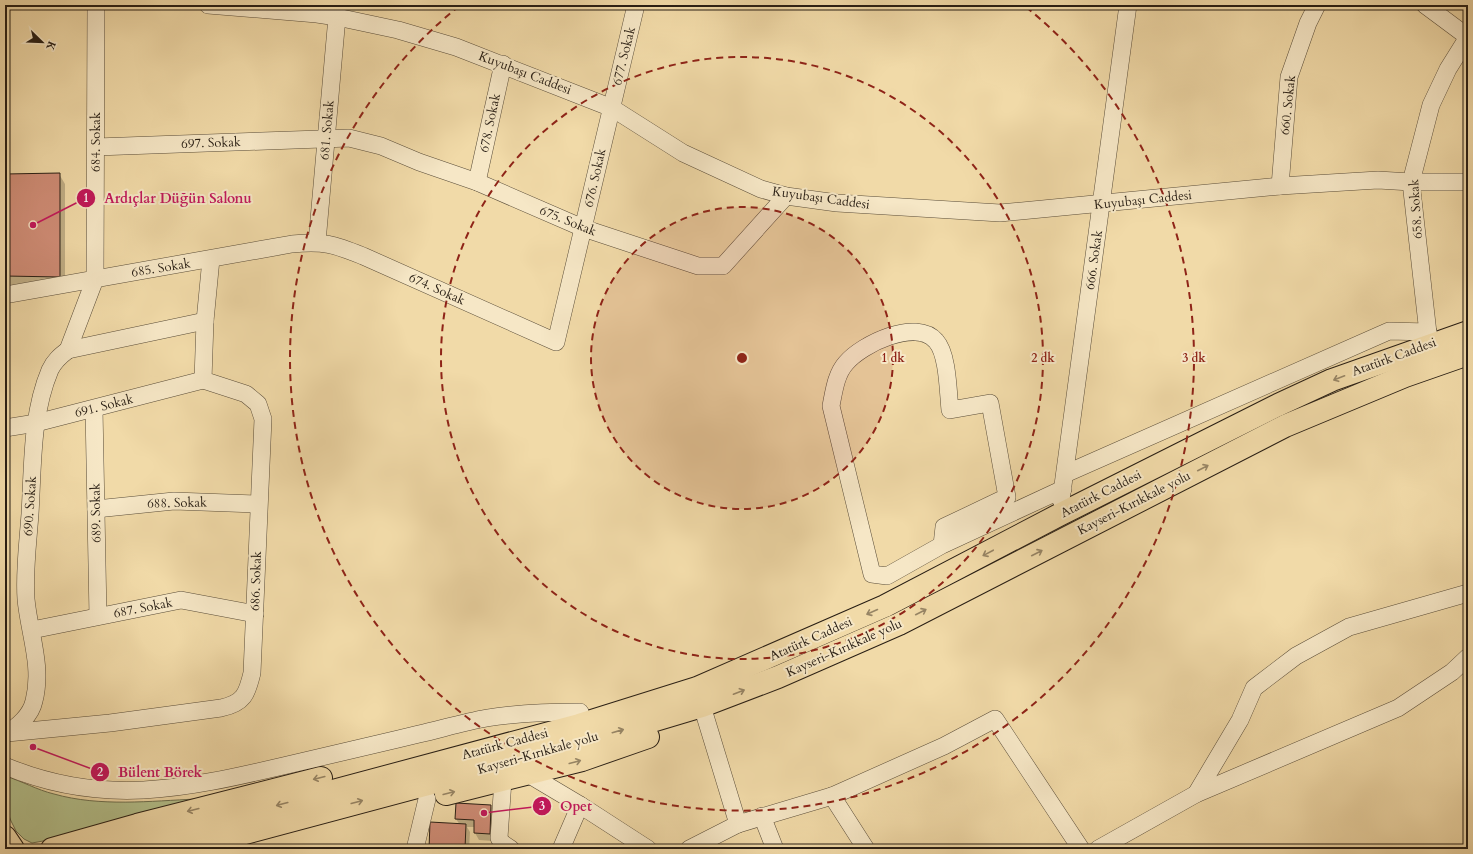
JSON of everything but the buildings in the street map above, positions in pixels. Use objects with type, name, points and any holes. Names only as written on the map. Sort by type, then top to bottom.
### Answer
[{"type":"main road","name":"Atatürk Caddesi","points":[[117,849],[579,725],[700,697],[885,606],[1059,515],[1284,402],[1429,338],[1468,332]]},
{"type":"main road","name":"Kayseri-Kırıkkale yolu","points":[[185,849],[555,750],[700,697],[778,677],[899,624],[1285,426],[1405,376],[1468,354]]},
{"type":"main road","points":[[52,849],[144,823],[664,691],[700,697],[679,726],[582,760],[235,849]]},
{"type":"main road","points":[[5,837],[13,849]]},
{"type":"street","name":"684. Sokak","points":[[95,279],[96,5]]},
{"type":"street","name":"Kuyubaşı Caddesi","points":[[208,5],[318,9],[337,17],[456,47],[503,64],[612,108],[683,153],[761,189],[786,196],[837,203],[1000,213],[1280,186],[1378,180],[1411,182],[1468,182]]},
{"type":"street","name":"677. Sokak","points":[[612,108],[636,5]]},
{"type":"street","name":"666. Sokak","points":[[1059,515],[1128,5]]},
{"type":"street","name":"660. Sokak","points":[[1280,186],[1289,76],[1308,24],[1317,5]]},
{"type":"street","points":[[1425,5],[1468,37]]},
{"type":"street","name":"681. Sokak","points":[[317,242],[337,17]]},
{"type":"street","name":"658. Sokak","points":[[1429,338],[1411,182],[1431,105],[1448,69],[1468,37]]},
{"type":"street","name":"678. Sokak","points":[[477,182],[503,64]]},
{"type":"street","name":"676. Sokak","points":[[556,342],[612,108]]},
{"type":"street","name":"675. Sokak","points":[[326,139],[349,138],[380,146],[419,162],[477,182],[583,228],[698,266],[723,266],[786,196]]},
{"type":"street","name":"697. Sokak","points":[[96,147],[326,139]]},
{"type":"street","name":"685. Sokak","points":[[5,295],[292,244],[317,242]]},
{"type":"street","name":"674. Sokak","points":[[317,242],[337,246],[363,256],[556,342]]},
{"type":"street","points":[[203,380],[205,321],[211,259]]},
{"type":"street","name":"690. Sokak","points":[[6,733],[19,725],[34,702],[38,670],[32,630],[28,615],[25,584],[36,423],[43,390],[50,369],[58,357],[68,350],[95,279]]},
{"type":"street","points":[[68,350],[205,321]]},
{"type":"street","points":[[942,545],[944,527],[1008,497],[990,403],[950,410],[942,353],[938,342],[932,336],[922,332],[886,337],[861,350],[846,364],[836,383],[831,406],[872,574],[887,576],[942,545],[1064,482],[1389,331],[1429,338]]},
{"type":"street","name":"691. Sokak","points":[[5,428],[36,423],[94,409],[203,380]]},
{"type":"street","name":"686. Sokak","points":[[6,733],[110,723],[231,706],[241,700],[248,690],[252,673],[258,504],[263,419],[258,404],[246,394],[203,380]]},
{"type":"street","name":"689. Sokak","points":[[94,409],[98,616]]},
{"type":"street","name":"688. Sokak","points":[[96,509],[174,501],[258,504]]},
{"type":"street","points":[[1196,794],[1240,720],[1254,688],[1290,661],[1349,627],[1468,593]]},
{"type":"street","name":"687. Sokak","points":[[32,630],[181,600],[255,614]]},
{"type":"street","points":[[1098,849],[1196,794],[1398,708],[1452,672],[1468,657]]},
{"type":"street","points":[[700,697],[738,824]]},
{"type":"street","points":[[5,766],[49,781],[77,788],[106,790],[156,790],[210,783],[487,718],[550,712],[580,712]]},
{"type":"street","points":[[689,849],[738,824],[832,796],[944,746],[995,718],[1081,849]]},
{"type":"street","points":[[528,774],[580,805],[648,849]]},
{"type":"street","points":[[503,780],[499,838],[502,843],[511,849]]},
{"type":"street","points":[[832,796],[866,849]]},
{"type":"street","points":[[415,849],[427,799]]},
{"type":"street","points":[[561,849],[580,805]]},
{"type":"street","points":[[762,816],[776,849]]},
{"type":"green space","points":[[5,776],[48,792],[89,801],[143,802],[197,799],[65,837],[32,843],[24,839],[16,831],[11,821],[5,805]]},
{"type":"place","name":"Ardıçlar Düğün Salonu","points":[[33,225]]},
{"type":"place","name":"Bülent Börek","points":[[33,747]]},
{"type":"place","name":"Opet","points":[[484,813]]}]
